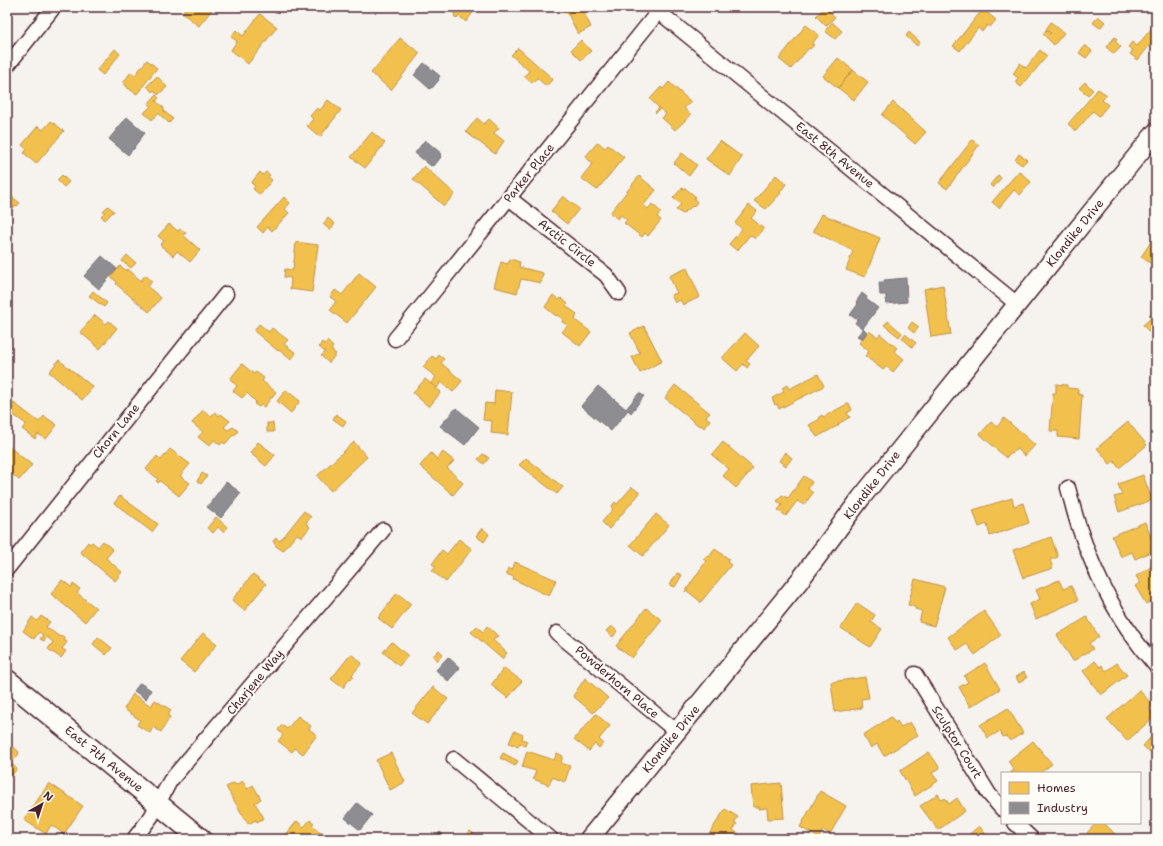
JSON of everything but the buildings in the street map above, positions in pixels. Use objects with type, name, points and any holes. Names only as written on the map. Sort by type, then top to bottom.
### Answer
[{"type":"main road","name":"East 7th Avenue","points":[[7,680],[201,839]]},
{"type":"street","points":[[7,66],[54,7]]},
{"type":"street","name":"Parker Place","points":[[394,339],[509,198],[658,8]]},
{"type":"street","name":"East 8th Avenue","points":[[658,8],[1017,304]]},
{"type":"street","name":"Klondike Drive","points":[[589,839],[800,580],[861,498],[1156,132]]},
{"type":"street","name":"Arctic Circle","points":[[509,198],[606,275],[619,293]]},
{"type":"street","name":"Chorn Lane","points":[[7,568],[226,294]]},
{"type":"street","points":[[1068,488],[1080,530],[1110,600],[1156,666]]},
{"type":"street","name":"Charjene Way","points":[[134,839],[159,804],[170,781],[383,530]]},
{"type":"street","name":"Powderhorn Place","points":[[557,633],[676,732]]},
{"type":"street","name":"Sculptor Court","points":[[915,674],[989,794],[1001,808]]},
{"type":"street","points":[[454,759],[552,839]]},
{"type":"street","points":[[1016,824],[1032,839]]}]
